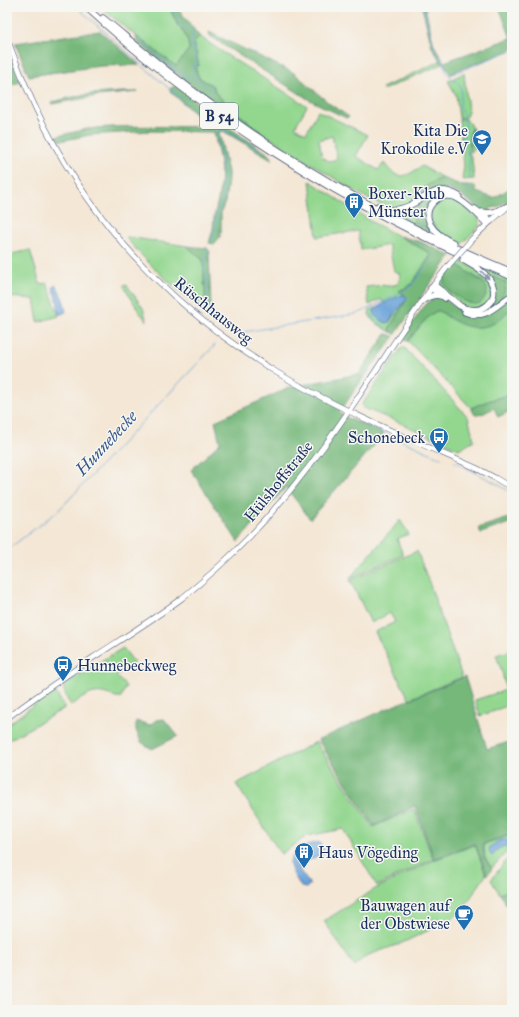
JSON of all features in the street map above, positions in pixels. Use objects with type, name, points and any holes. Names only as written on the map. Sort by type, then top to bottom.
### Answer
[{"type":"highway","name":"B 54","points":[[86,7],[166,76],[204,105],[280,157],[374,213],[466,258],[512,277]]},
{"type":"highway","name":"B 54","points":[[91,7],[163,68],[216,108],[272,147],[350,194],[424,233],[512,272]]},
{"type":"highway","points":[[350,194],[383,208],[397,210],[409,206],[439,190],[453,192],[478,211],[489,222]]},
{"type":"highway","points":[[489,222],[461,200],[452,196],[438,198],[432,203],[428,211],[429,222],[436,232],[450,241],[482,256],[494,265]]},
{"type":"highway","points":[[478,211],[490,213],[511,204]]},
{"type":"highway","points":[[428,240],[439,248],[462,259],[488,277],[492,283],[493,295],[489,303],[484,308],[468,310],[460,306],[433,286]]},
{"type":"highway","points":[[433,286],[442,296],[470,314],[479,315],[485,313],[512,295]]},
{"type":"highway","points":[[422,300],[432,296],[442,296]]},
{"type":"main road","name":"Rüschhausweg","points":[[7,38],[36,109],[63,160],[85,194],[104,221],[144,268],[184,306],[236,346],[282,375],[349,411],[476,468],[512,488]]},
{"type":"main road","name":"Hülshoffstraße","points":[[7,718],[71,672],[156,616],[187,593],[218,567],[251,535],[279,504],[308,468],[349,411],[422,300],[448,266],[489,222],[511,204]]},
{"type":"green space","points":[[100,7],[172,7],[171,11],[178,26],[182,29],[188,42],[189,49],[176,67]]},
{"type":"green space","points":[[172,7],[177,7],[199,36],[194,43],[199,66],[195,67],[199,78],[212,85],[215,92],[227,105],[264,134],[251,129],[137,42],[136,36],[176,66],[189,49],[188,42],[182,29],[178,26],[171,11]]},
{"type":"green space","points":[[422,7],[425,7],[434,45],[444,62],[511,38],[499,7],[512,7],[512,50],[458,70],[451,75],[444,63],[442,64],[432,47]]},
{"type":"green space","points":[[100,31],[139,65],[101,66],[29,76],[15,43]]},
{"type":"green space","points":[[209,32],[294,73],[330,104],[349,117],[346,118],[308,99],[210,36]]},
{"type":"green space","points":[[199,36],[307,106],[295,127],[306,133],[318,111],[368,135],[356,156],[378,170],[384,163],[394,173],[402,176],[409,174],[422,166],[443,178],[420,191],[414,198],[413,202],[407,205],[395,208],[370,200],[264,134],[227,105],[215,92],[212,85],[199,78],[195,67],[198,66],[194,43]],"holes":[[[332,136],[337,159],[329,161],[322,157],[319,140]]]},
{"type":"green space","points":[[7,50],[20,82],[7,87]]},
{"type":"green space","points":[[440,61],[442,64],[383,90],[382,88]]},
{"type":"green space","points":[[464,73],[468,111],[466,117],[459,118],[456,95],[448,81]]},
{"type":"green space","points":[[175,86],[228,127],[267,153],[273,160],[223,131],[219,132],[228,172],[228,179],[225,202],[221,212],[220,237],[214,244],[209,243],[218,200],[221,172],[214,132],[149,131],[90,135],[60,141],[57,136],[87,129],[102,128],[133,126],[208,126],[170,91],[171,88]]},
{"type":"green space","points":[[138,92],[98,96],[52,104],[53,102],[68,98],[91,94]]},
{"type":"green space","points":[[459,119],[466,119],[470,124],[469,152],[472,160],[474,179],[462,179],[464,166]]},
{"type":"green space","points":[[472,127],[474,135],[484,135],[485,140],[483,140],[483,146],[471,152],[470,137]]},
{"type":"green space","points":[[441,178],[463,186],[475,186],[476,192],[494,198],[512,187],[512,198],[498,207],[491,208],[489,211],[480,209],[461,195],[447,189],[413,202],[414,198],[420,191]]},
{"type":"green space","points":[[310,181],[374,223],[431,255],[411,285],[399,291],[404,295],[384,304],[381,299],[369,305],[366,287],[398,284],[400,276],[399,273],[394,271],[389,245],[361,250],[358,231],[317,237]]},
{"type":"green space","points":[[441,193],[449,193],[442,195],[427,216],[447,242],[387,211],[392,211],[433,194]],"holes":[[[441,193],[426,204],[422,212],[423,222],[414,213],[417,206]]]},
{"type":"green space","points":[[442,193],[430,201],[423,211],[422,221],[429,230],[414,222],[414,211],[424,200]]},
{"type":"green space","points":[[447,197],[458,201],[480,220],[479,226],[461,245],[439,232],[431,220],[432,209],[435,203]]},
{"type":"green space","points":[[400,236],[421,242],[451,256],[395,335],[389,329],[407,299],[406,296],[399,291],[411,285],[431,255]]},
{"type":"green space","points":[[128,237],[187,246],[203,260],[206,311],[184,295],[154,268],[127,239]]},
{"type":"green space","points":[[187,246],[207,248],[210,252],[211,308],[213,315],[210,317],[206,314],[203,260]]},
{"type":"green space","points":[[30,250],[40,284],[47,283],[59,316],[38,322],[34,299],[7,297],[7,255]]},
{"type":"green space","points":[[460,260],[483,275],[491,286],[492,292],[490,299],[480,308],[465,307],[441,287],[442,281],[448,273],[445,278],[446,288],[462,299],[469,303],[481,302],[486,295],[482,281],[456,264]]},
{"type":"green space","points":[[472,262],[512,280],[512,293],[497,304],[504,293],[506,282],[491,279]]},
{"type":"green space","points":[[456,264],[485,284],[487,294],[480,303],[469,303],[453,294],[445,286],[445,278]]},
{"type":"green space","points":[[492,277],[505,282],[506,284],[500,300],[492,307],[490,305],[492,301]]},
{"type":"green space","points":[[125,284],[143,308],[147,321],[140,313],[125,288]]},
{"type":"green space","points":[[435,297],[449,302],[462,312],[472,317],[512,297],[512,307],[496,322],[481,327],[466,326],[438,311],[426,319],[408,341],[401,339],[425,305]]},
{"type":"green space","points":[[405,301],[389,329],[392,333],[373,321],[369,314],[370,310],[376,308],[374,312],[383,321],[386,323],[390,322]]},
{"type":"green space","points":[[512,307],[512,395],[496,398],[471,408],[408,341],[426,319],[438,311],[462,324],[482,327],[496,322]]},
{"type":"green space","points":[[386,334],[394,337],[365,376],[360,372]]},
{"type":"green space","points":[[403,346],[468,417],[474,440],[459,449],[363,408],[362,404]]},
{"type":"green space","points":[[359,374],[364,377],[339,413],[384,434],[310,519],[286,487],[238,542],[191,470],[220,443],[215,421],[291,387]]},
{"type":"green space","points":[[512,395],[512,402],[507,405],[510,411],[498,417],[494,408],[482,414],[475,415],[471,408],[496,398]]},
{"type":"green space","points":[[512,517],[512,522],[481,533],[478,528]]},
{"type":"green space","points":[[400,520],[409,534],[397,539],[403,555],[350,578]]},
{"type":"green space","points":[[417,551],[462,677],[409,699],[375,632],[395,622],[390,613],[371,623],[350,580]]},
{"type":"green space","points":[[123,648],[134,662],[116,676],[126,686],[121,697],[96,693],[87,695],[71,705],[65,694],[63,686]]},
{"type":"green space","points":[[512,650],[512,704],[480,716],[475,700],[506,690],[496,655]]},
{"type":"green space","points":[[465,677],[487,749],[512,741],[512,834],[483,844],[484,858],[492,869],[487,875],[475,844],[434,859],[415,806],[374,826],[318,740],[393,706]]},
{"type":"green space","points":[[55,691],[65,708],[7,741],[7,725]]},
{"type":"green space","points":[[164,719],[178,736],[152,749],[141,742],[136,730],[136,721],[150,725],[156,720]]},
{"type":"green space","points":[[316,742],[373,827],[414,809],[433,859],[377,886],[343,829],[307,836],[281,854],[236,784]]},
{"type":"green space","points":[[512,835],[512,848],[492,868],[485,858],[484,844]]},
{"type":"green space","points":[[475,845],[486,875],[462,910],[450,920],[402,943],[366,956],[354,966],[324,921],[375,889],[434,860]]},
{"type":"green space","points":[[512,854],[512,889],[500,894],[491,880]]},
{"type":"green space","points":[[512,889],[512,913],[500,894]]},
{"type":"water","points":[[55,285],[57,286],[64,302],[66,312],[61,314],[59,314],[58,302],[53,288]]},
{"type":"water","points":[[404,295],[407,299],[388,323],[375,316],[374,311],[379,306]]},
{"type":"water","points":[[501,840],[507,840],[509,845],[499,848],[492,856],[489,852],[490,847]]},
{"type":"water","points":[[319,842],[324,850],[323,854],[299,865],[300,871],[309,883],[309,886],[306,888],[301,887],[291,868],[291,859],[296,853],[305,847]]},
{"type":"waterway","points":[[77,7],[197,113]]},
{"type":"waterway","points":[[174,7],[173,10],[175,11],[179,24],[193,32],[191,46],[194,49],[197,65],[192,65],[193,70],[199,81],[211,89],[211,94]]},
{"type":"waterway","name":"Hunnebecke","points":[[424,7],[433,45],[444,64],[446,71],[461,87],[460,108],[464,116],[466,129],[466,133],[464,135],[464,145],[469,159],[470,178]]},
{"type":"waterway","points":[[141,41],[176,69],[197,80]]},
{"type":"waterway","points":[[450,75],[512,50]]},
{"type":"waterway","points":[[198,111],[198,115],[215,127],[217,141],[223,159],[222,164],[224,175],[222,200],[216,218],[216,230],[211,242]]},
{"type":"waterway","points":[[218,131],[221,129],[224,130],[259,150]]},
{"type":"waterway","name":"Hunnebecke","points":[[468,192],[471,185]]},
{"type":"waterway","points":[[208,249],[204,268],[207,276],[207,290],[209,295],[206,303],[209,307],[207,312],[232,333]]},
{"type":"waterway","name":"Hunnebecke","points":[[231,334],[356,314],[364,311],[411,287],[435,254]]},
{"type":"waterway","points":[[371,314],[375,321],[384,327]]},
{"type":"waterway","name":"Hunnebecke","points":[[7,550],[58,511],[215,345]]},
{"type":"waterway","points":[[361,422],[441,458]]},
{"type":"waterway","points":[[455,462],[512,493]]},
{"type":"place","name":"Kita Die Krokodile e.V","points":[[482,156]]},
{"type":"place","name":"Boxer-Klub Münster","points":[[354,219]]},
{"type":"place","name":"Schonebeck","points":[[439,454]]},
{"type":"place","name":"Hunnebeckweg","points":[[63,682]]},
{"type":"place","name":"Haus Vögeding","points":[[304,869]]},
{"type":"place","name":"Bauwagen auf der Obstwiese","points":[[464,931]]}]
